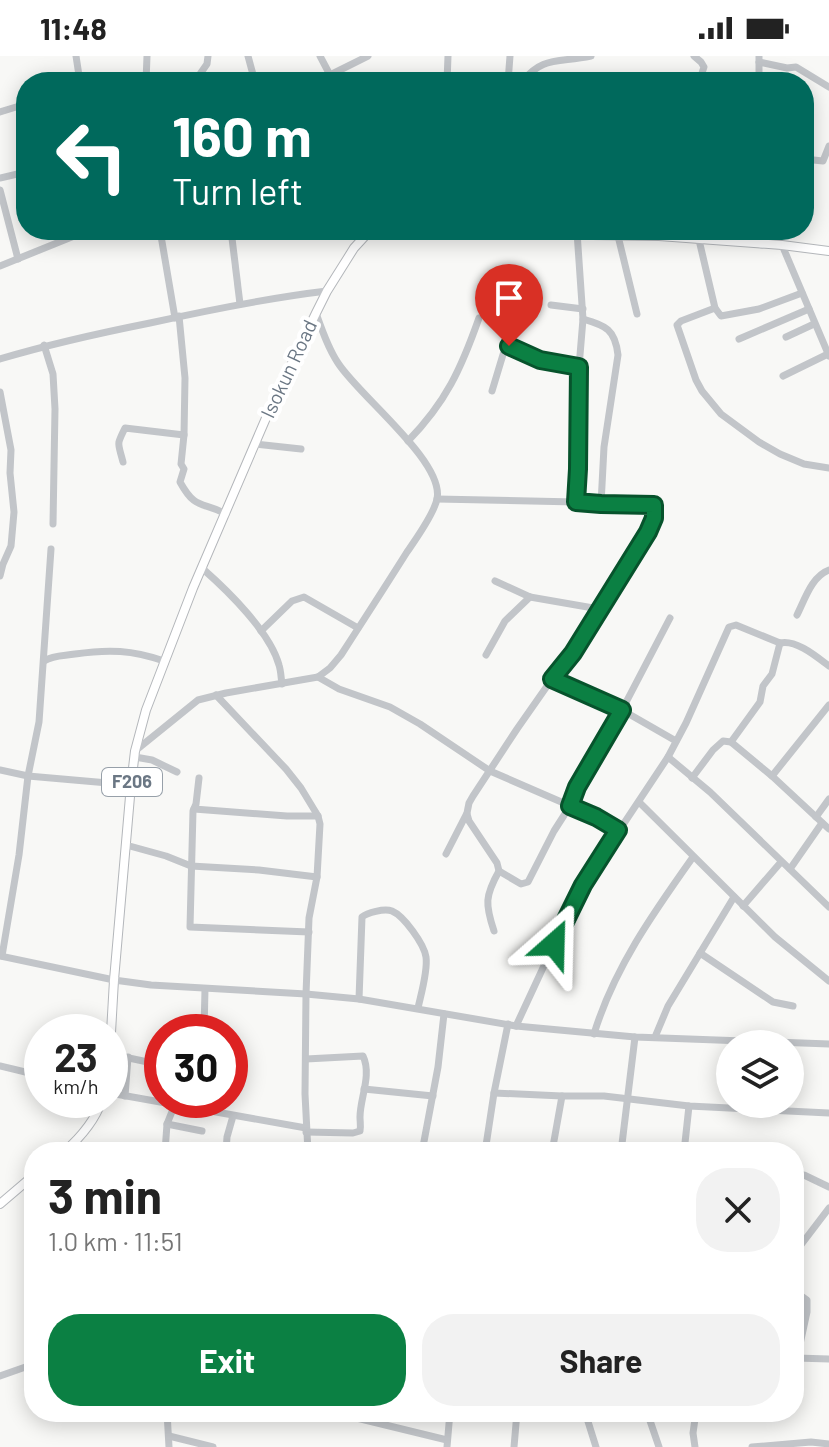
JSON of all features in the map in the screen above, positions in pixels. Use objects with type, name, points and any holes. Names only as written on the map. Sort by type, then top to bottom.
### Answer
[{"type":"main road","name":"Isokun Road","points":[[222,522],[316,313],[354,248],[362,240]]},
{"type":"main road","points":[[699,240],[829,251]]},
{"type":"main road","name":"F206","points":[[112,1014],[135,754],[146,710],[164,661],[222,522]]},
{"type":"main road","points":[[76,1142],[94,1118]]},
{"type":"main road","points":[[0,1204],[24,1184]]},
{"type":"street","points":[[336,72],[368,56]]},
{"type":"street","points":[[528,72],[542,59],[591,56]]},
{"type":"street","points":[[694,56],[704,67],[702,72]]},
{"type":"street","points":[[759,59],[787,68],[795,67],[804,72]]},
{"type":"street","points":[[814,160],[823,161],[829,146]]},
{"type":"street","points":[[0,190],[18,259]]},
{"type":"street","points":[[0,266],[65,240]]},
{"type":"street","points":[[162,240],[185,378],[181,464],[184,469],[180,477],[182,486],[193,501],[204,507],[217,508],[222,522]]},
{"type":"street","points":[[232,240],[240,304]]},
{"type":"street","points":[[576,502],[583,319],[578,240]]},
{"type":"street","points":[[619,240],[637,314]]},
{"type":"street","points":[[699,240],[718,314],[726,316],[759,309],[802,293]]},
{"type":"street","points":[[762,240],[762,245]]},
{"type":"street","points":[[782,245],[828,355],[783,376]]},
{"type":"street","points":[[0,359],[44,345],[177,317],[278,297],[327,291]]},
{"type":"street","points":[[551,305],[583,309]]},
{"type":"street","points":[[715,308],[677,325],[702,391],[721,414],[759,442],[804,464],[829,468]]},
{"type":"street","points":[[739,339],[809,309]]},
{"type":"street","points":[[177,772],[135,754],[198,700],[318,677],[330,668],[422,530],[437,499],[435,478],[429,467],[337,363],[316,313]]},
{"type":"street","points":[[408,441],[451,386],[479,318]]},
{"type":"street","points":[[583,319],[604,325],[618,343],[604,447],[601,504]]},
{"type":"street","points":[[786,337],[814,324]]},
{"type":"street","points":[[44,345],[53,374],[55,409],[53,524]]},
{"type":"street","points":[[492,391],[505,348],[509,346],[540,360],[579,367]]},
{"type":"street","points":[[0,392],[4,429],[11,450],[14,512],[10,548],[0,576]]},
{"type":"street","points":[[123,462],[118,442],[125,428],[184,435]]},
{"type":"street","points":[[255,444],[301,449]]},
{"type":"street","points":[[0,473],[10,473]]},
{"type":"street","points":[[437,499],[654,505],[654,518],[648,532],[573,653],[552,679],[469,803],[446,854]]},
{"type":"street","points":[[51,549],[39,722],[1,956],[151,985],[359,999],[512,1025],[594,1034],[829,1044]]},
{"type":"street","points":[[203,569],[228,591],[261,631],[280,665],[282,684]]},
{"type":"street","points":[[797,615],[812,584],[823,571],[829,570]]},
{"type":"street","points":[[495,581],[530,597],[599,609]]},
{"type":"street","points":[[261,631],[292,601],[304,597],[358,628]]},
{"type":"street","points":[[486,655],[505,621],[530,597]]},
{"type":"street","points":[[499,871],[521,884],[528,882],[670,618]]},
{"type":"street","points":[[487,1142],[494,1093],[512,1025],[583,885],[668,757],[729,627],[736,625],[780,643],[788,642],[829,666]]},
{"type":"street","points":[[731,742],[760,702],[780,643]]},
{"type":"street","points":[[44,661],[53,656],[106,649],[145,654],[164,661]]},
{"type":"street","points":[[45,651],[53,656]]},
{"type":"street","points":[[318,677],[339,689],[399,712],[490,771],[596,817],[618,830]]},
{"type":"street","points":[[552,679],[622,710],[676,741]]},
{"type":"street","points":[[216,695],[286,769],[301,788],[320,824],[306,994],[310,1059],[305,1076],[307,1142]]},
{"type":"street","points":[[772,776],[829,705]]},
{"type":"street","points":[[692,778],[713,750],[723,741],[731,742],[829,829]]},
{"type":"street","points":[[668,757],[710,792],[829,907]]},
{"type":"street","points":[[0,770],[28,776],[131,785]]},
{"type":"street","points":[[199,778],[194,809],[190,927],[309,932]]},
{"type":"street","points":[[790,869],[829,799]]},
{"type":"street","points":[[639,802],[775,937],[829,981]]},
{"type":"street","points":[[194,809],[318,816]]},
{"type":"street","points":[[467,813],[499,871],[488,895],[488,912],[494,931]]},
{"type":"street","points":[[126,845],[191,866],[317,877]]},
{"type":"street","points":[[594,1034],[602,1009],[630,950],[693,857]]},
{"type":"street","points":[[743,906],[781,862]]},
{"type":"street","points":[[655,1037],[668,1006],[734,897]]},
{"type":"street","points":[[359,999],[362,917],[388,910],[418,936],[426,957],[418,1008]]},
{"type":"street","points":[[700,953],[773,1002],[793,1006]]},
{"type":"street","points":[[204,1014],[205,989]]},
{"type":"street","points":[[424,1142],[444,1014]]},
{"type":"street","points":[[622,1142],[635,1037]]},
{"type":"street","points":[[244,1118],[306,1130],[358,1133],[367,1066],[363,1056],[310,1059]]},
{"type":"street","points":[[128,1057],[144,1061]]},
{"type":"street","points":[[0,1066],[24,1072]]},
{"type":"street","points":[[364,1089],[433,1096]]},
{"type":"street","points":[[494,1093],[593,1095],[689,1106],[829,1113]]},
{"type":"street","points":[[554,1142],[562,1096]]},
{"type":"street","points":[[685,1142],[689,1106]]},
{"type":"street","points":[[166,1142],[169,1118]]},
{"type":"street","points":[[227,1142],[229,1118]]},
{"type":"street","points":[[167,1124],[202,1131]]},
{"type":"street","points":[[804,1175],[829,1187]]},
{"type":"street","points":[[804,1241],[829,1208]]},
{"type":"street","points":[[804,1298],[807,1300],[807,1312],[804,1325]]},
{"type":"street","points":[[804,1358],[829,1359]]},
{"type":"street","points":[[0,1376],[24,1368]]},
{"type":"street","points":[[168,1422],[169,1447]]},
{"type":"street","points":[[368,1422],[447,1444],[449,1422]]},
{"type":"street","points":[[514,1447],[516,1422]]},
{"type":"street","points":[[588,1422],[596,1447]]},
{"type":"street","points":[[652,1422],[659,1447]]},
{"type":"street","points":[[695,1422],[695,1447]]},
{"type":"street","points":[[169,1436],[213,1447]]},
{"type":"street","points":[[752,1447],[811,1442],[829,1444]]},
{"type":"route","points":[[509,346],[540,360],[579,367],[576,502],[654,505],[654,518],[648,532],[573,653],[552,679],[622,710],[577,787],[570,806],[618,830],[583,885],[554,944]]}]
